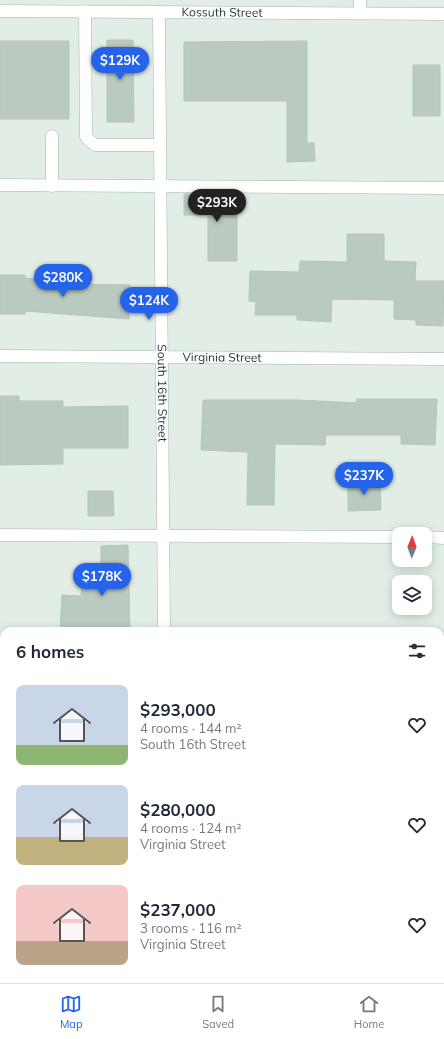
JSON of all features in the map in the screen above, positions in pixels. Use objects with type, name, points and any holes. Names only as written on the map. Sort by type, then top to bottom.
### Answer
[{"type":"street","points":[[360,0],[360,13]]},
{"type":"street","name":"Kossuth Street","points":[[0,11],[14,5],[86,11],[159,12],[189,6],[360,13],[444,14]]},
{"type":"street","points":[[86,11],[86,136],[95,145],[159,145]]},
{"type":"street","name":"South 16th Street","points":[[159,12],[159,186],[164,627]]},
{"type":"street","points":[[52,136],[52,186]]},
{"type":"street","points":[[0,185],[444,188]]},
{"type":"street","name":"Virginia Street","points":[[0,356],[444,359]]},
{"type":"street","points":[[0,535],[392,537]]},
{"type":"street","points":[[432,537],[444,538]]},
{"type":"building","points":[[107,40],[133,40],[134,122],[107,122]]},
{"type":"building","points":[[0,41],[69,41],[69,119],[0,119]]},
{"type":"building","points":[[307,41],[307,143],[314,143],[315,161],[287,162],[287,101],[184,101],[184,42]]},
{"type":"building","points":[[413,65],[440,65],[440,116],[413,116]]},
{"type":"building","points":[[184,194],[237,194],[237,261],[208,261],[208,215],[184,215]]},
{"type":"building","points":[[347,234],[384,234],[384,261],[416,262],[415,281],[444,281],[443,326],[416,325],[416,320],[394,319],[394,300],[332,299],[331,322],[297,320],[297,315],[255,315],[256,302],[249,301],[250,271],[299,272],[300,261],[347,262]]},
{"type":"building","points":[[0,275],[25,275],[25,278],[74,281],[73,284],[130,285],[129,319],[25,311],[25,314],[0,314]]},
{"type":"building","points":[[0,396],[19,396],[19,401],[63,401],[63,407],[128,406],[128,448],[63,448],[63,464],[0,465]]},
{"type":"building","points":[[357,399],[437,399],[435,445],[401,444],[401,435],[326,435],[325,445],[275,444],[274,505],[247,505],[248,452],[201,450],[203,400],[298,400],[357,403]]},
{"type":"building","points":[[380,481],[381,510],[348,511],[348,482]]},
{"type":"building","points":[[88,491],[113,491],[114,516],[88,516]]},
{"type":"building","points":[[128,545],[130,627],[60,627],[62,595],[81,596],[82,582],[101,583],[101,546]]}]
